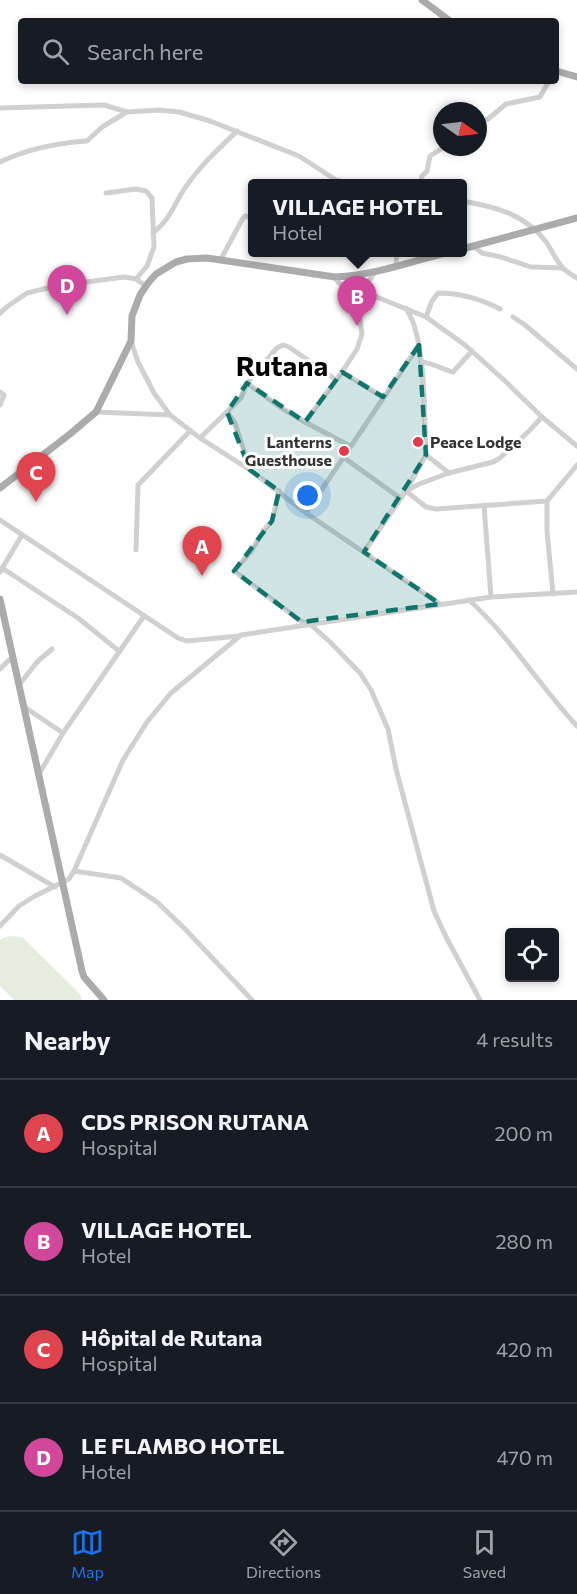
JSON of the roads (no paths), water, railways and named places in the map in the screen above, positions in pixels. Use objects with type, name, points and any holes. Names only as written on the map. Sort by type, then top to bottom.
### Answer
[{"type":"main road","points":[[423,0],[446,18]]},
{"type":"main road","points":[[559,72],[577,77]]},
{"type":"main road","points":[[467,248],[577,218]]},
{"type":"main road","points":[[0,488],[96,412],[131,341],[132,316],[146,286],[156,274],[176,262],[196,258],[221,259],[335,277],[375,272],[429,257]]},
{"type":"main road","points":[[0,600],[82,971],[84,977],[104,1000]]},
{"type":"street","points":[[487,120],[506,104],[540,97],[547,84]]},
{"type":"street","points":[[0,108],[104,105],[128,112],[159,110],[179,112],[237,131],[299,156],[334,179]]},
{"type":"street","points":[[0,162],[21,153],[65,142],[87,141],[102,127],[128,112]]},
{"type":"street","points":[[153,233],[164,224],[183,191],[207,159],[237,131]]},
{"type":"street","points":[[421,179],[427,171],[430,156],[433,154]]},
{"type":"street","points":[[106,193],[136,189],[146,191],[152,198],[154,247],[147,266],[136,279]]},
{"type":"street","points":[[467,202],[510,212],[535,229],[547,243],[562,268],[577,278]]},
{"type":"street","points":[[221,259],[243,218],[248,217]]},
{"type":"street","points":[[473,246],[482,253],[531,267],[562,268]]},
{"type":"street","points":[[396,266],[397,257]]},
{"type":"street","points":[[304,422],[357,349],[362,334],[357,308],[362,291],[375,272]]},
{"type":"street","points":[[0,313],[27,292],[56,286],[124,277],[136,279],[146,286]]},
{"type":"street","points":[[335,277],[341,285],[426,317],[472,351],[542,417],[577,446]]},
{"type":"street","points":[[426,317],[438,292],[477,299],[500,309]]},
{"type":"street","points":[[364,552],[406,491],[426,455],[419,345],[414,323],[406,308]]},
{"type":"street","points":[[513,317],[525,324],[577,369]]},
{"type":"street","points":[[131,341],[138,363],[154,393],[170,415],[200,438],[250,470],[306,513],[440,604]]},
{"type":"street","points":[[200,438],[241,398],[247,383],[277,348],[283,345],[336,380]]},
{"type":"street","points":[[306,513],[419,345]]},
{"type":"street","points":[[421,362],[432,363],[453,372],[472,351]]},
{"type":"street","points":[[342,372],[383,397]]},
{"type":"street","points":[[247,383],[304,422],[350,446]]},
{"type":"street","points":[[0,392],[4,395],[0,405]]},
{"type":"street","points":[[96,412],[170,415]]},
{"type":"street","points":[[227,412],[235,423],[250,470]]},
{"type":"street","points":[[406,491],[449,473],[493,462],[542,417]]},
{"type":"street","points":[[136,550],[138,485],[190,431]]},
{"type":"street","points":[[426,455],[449,473]]},
{"type":"street","points":[[343,457],[400,498]]},
{"type":"street","points":[[553,594],[547,531],[547,501],[577,465]]},
{"type":"street","points":[[279,491],[272,521],[234,571],[302,622],[310,624],[360,673],[371,690],[388,729],[396,769],[434,911],[480,1000]]},
{"type":"street","points":[[406,491],[426,507],[436,509],[547,501]]},
{"type":"street","points":[[484,505],[490,597]]},
{"type":"street","points":[[0,520],[178,638],[187,640],[241,635],[490,597],[577,592]]},
{"type":"street","points":[[22,535],[1,570],[78,618],[120,651]]},
{"type":"street","points":[[469,600],[497,628],[546,692],[577,726]]},
{"type":"street","points":[[39,774],[63,733],[144,616]]},
{"type":"street","points":[[0,926],[19,906],[69,879],[123,760],[147,722],[171,693],[241,635]]},
{"type":"street","points":[[19,686],[52,648]]},
{"type":"street","points":[[0,669],[9,660],[14,659]]},
{"type":"street","points":[[23,706],[63,733]]},
{"type":"street","points":[[0,855],[55,887]]},
{"type":"street","points":[[74,871],[121,878],[157,902],[252,1000]]},
{"type":"place","name":"LE FLAMBO HOTEL","points":[[67,315]]},
{"type":"place","name":"VILLAGE HOTEL","points":[[357,326]]},
{"type":"place","name":"Peace Lodge","points":[[418,442]]},
{"type":"place","name":"Lanterns Guesthouse","points":[[344,451]]},
{"type":"place","name":"Hôpital de Rutana","points":[[36,502]]},
{"type":"place","name":"CDS PRISON RUTANA","points":[[202,576]]},
{"type":"district","name":"Rutana","points":[[282,366]]}]
